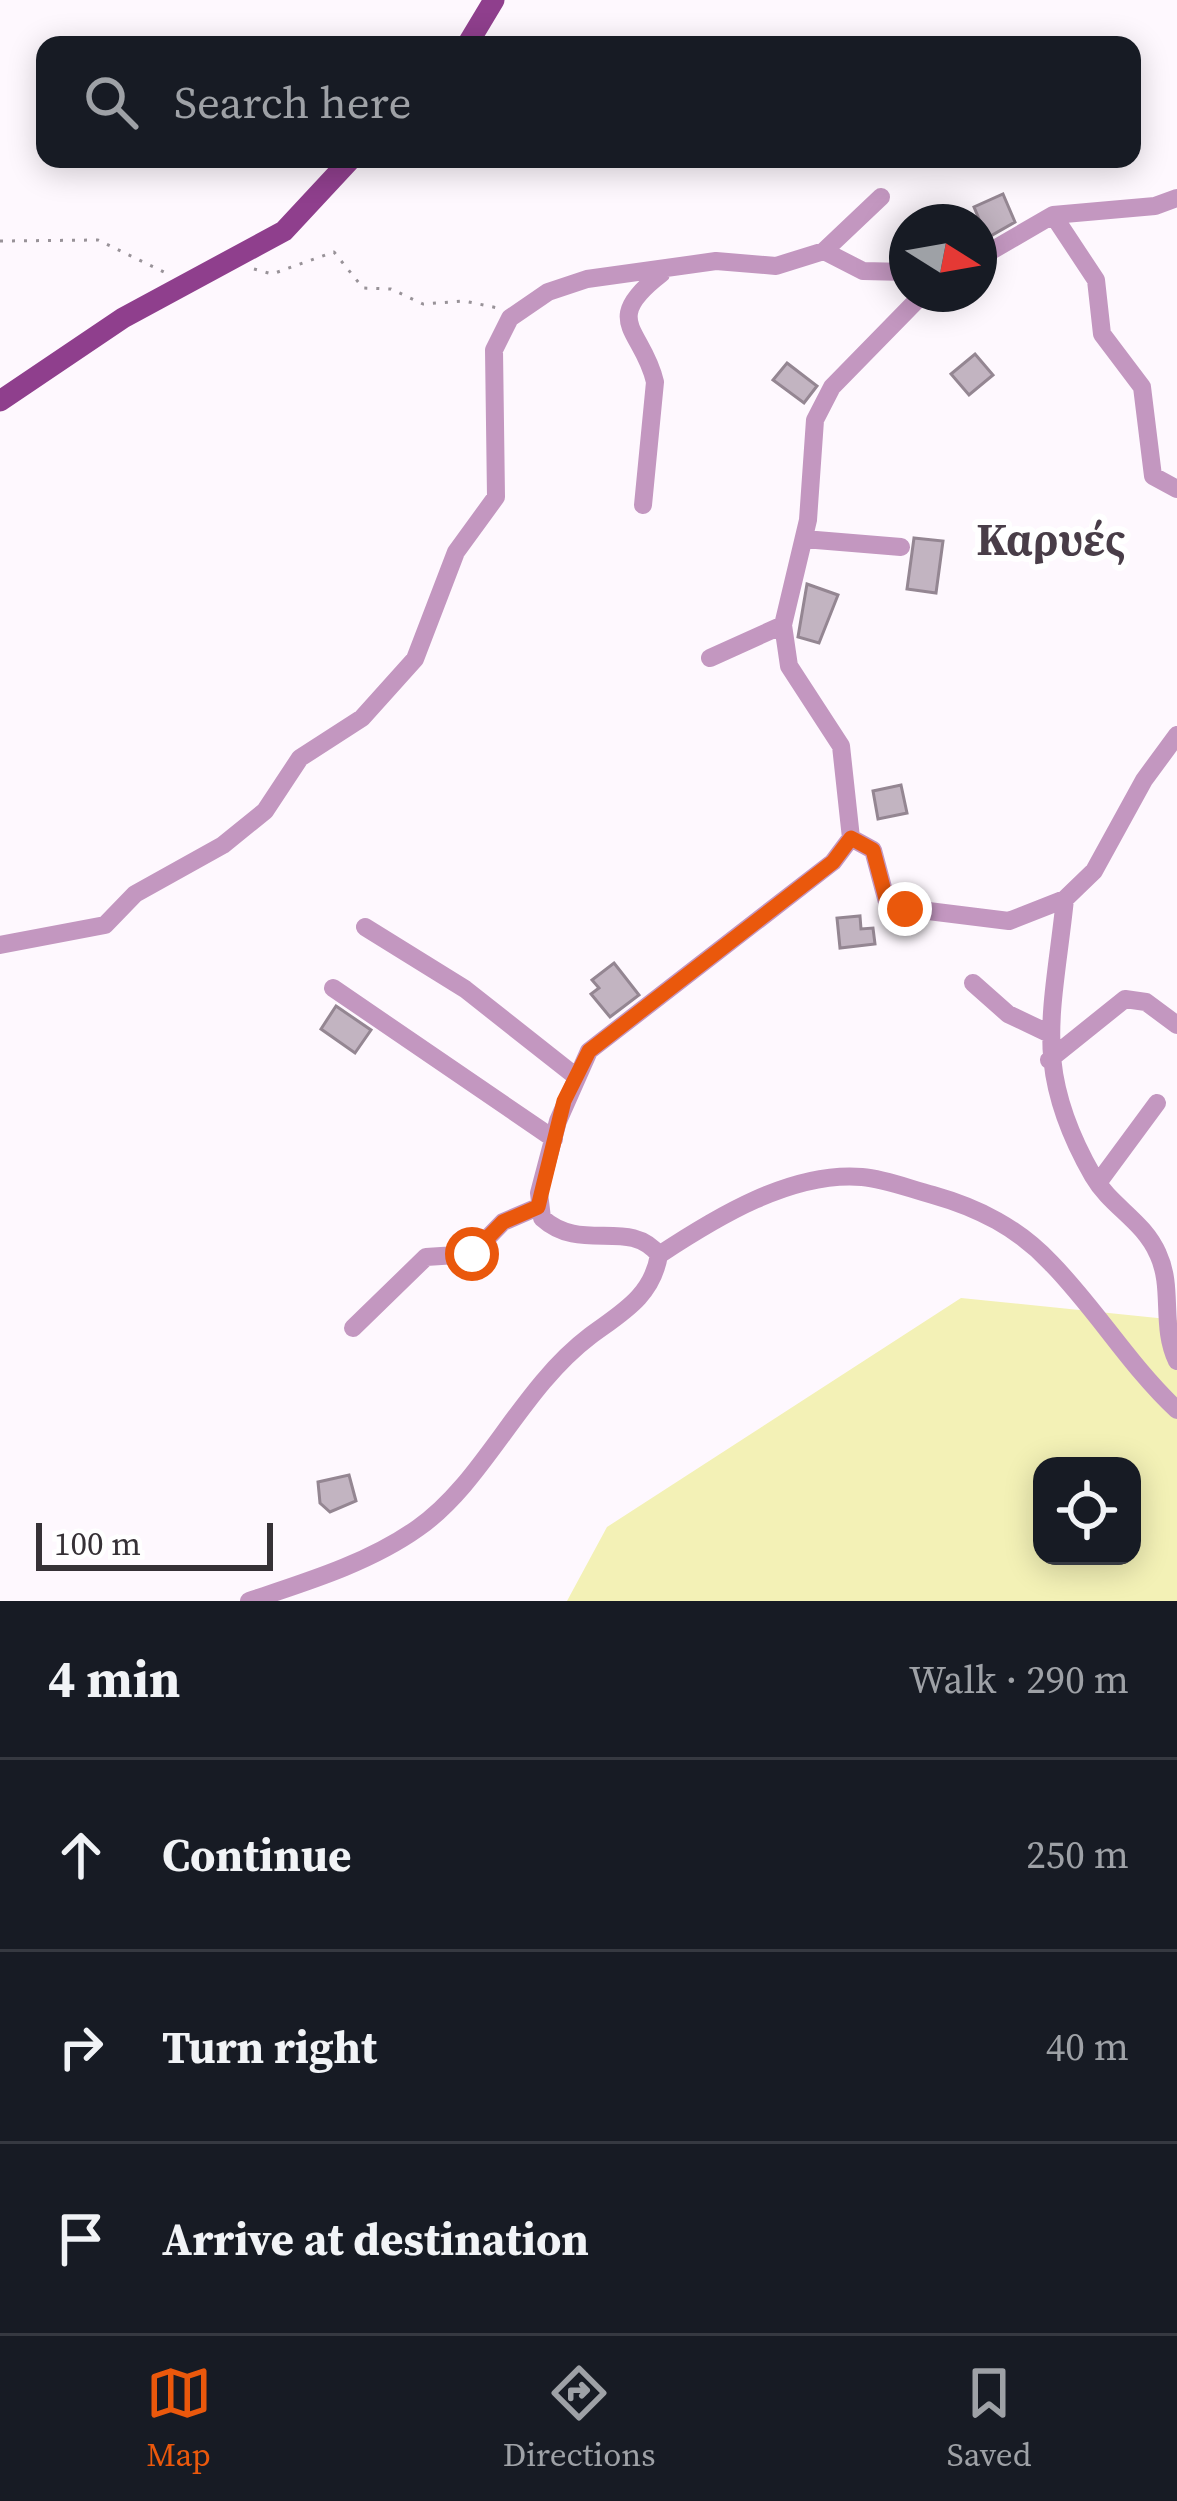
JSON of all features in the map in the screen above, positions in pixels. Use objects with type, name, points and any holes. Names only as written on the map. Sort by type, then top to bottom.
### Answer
[{"type":"main road","points":[[472,36],[494,0]]},
{"type":"main road","points":[[0,401],[108,327],[284,231],[343,168]]},
{"type":"street","points":[[0,946],[105,926],[122,903],[223,845],[265,811],[300,758],[362,718],[415,659],[456,553],[493,506],[500,460],[494,350],[509,318],[566,284],[716,261],[776,266],[824,251],[881,196]]},
{"type":"street","points":[[997,248],[1053,215],[1155,206],[1177,198]]},
{"type":"street","points":[[1053,215],[1096,280],[1102,334],[1142,387],[1153,476],[1177,489]]},
{"type":"street","points":[[824,251],[863,271],[889,272]]},
{"type":"street","points":[[643,505],[656,382],[652,366],[638,351],[627,308],[632,298],[665,272]]},
{"type":"street","points":[[851,838],[842,746],[789,666],[783,625],[804,539],[812,433],[823,404],[866,348],[904,312]]},
{"type":"street","points":[[804,539],[901,547]]},
{"type":"street","points":[[710,658],[783,625]]},
{"type":"street","points":[[851,838],[873,850],[885,901],[895,908],[1010,921],[1065,899],[1094,871],[1144,780],[1177,735]]},
{"type":"street","points":[[658,1255],[649,1244],[629,1238],[564,1235],[542,1218],[538,1207],[574,1075],[605,1036],[793,894],[851,838]]},
{"type":"street","points":[[1065,899],[1048,1033],[1058,1098],[1098,1183],[1138,1222],[1160,1257],[1166,1275],[1167,1331],[1177,1361]]},
{"type":"street","points":[[365,927],[465,989],[574,1075]]},
{"type":"street","points":[[973,983],[1008,1015],[1048,1033]]},
{"type":"street","points":[[333,988],[554,1139]]},
{"type":"street","points":[[1049,1060],[1125,999],[1146,1002],[1177,1025]]},
{"type":"street","points":[[1098,1183],[1156,1102]]},
{"type":"street","points":[[249,1601],[310,1581],[422,1526],[548,1373],[637,1300],[649,1285],[658,1255],[732,1206],[823,1180],[865,1178],[997,1218],[1048,1260],[1123,1356],[1177,1410]]},
{"type":"street","points":[[353,1328],[426,1257],[472,1254],[503,1222],[538,1207]]},
{"type":"path","points":[[0,241],[98,240],[186,286]]},
{"type":"path","points":[[229,263],[272,274],[334,252],[363,288],[391,289],[416,303],[464,302],[485,309],[530,305]]},
{"type":"shaded area","points":[[961,1298],[1177,1320],[1177,1601],[567,1601],[607,1527]]},
{"type":"building","points":[[1003,194],[1015,222],[997,232],[997,204],[981,204]]},
{"type":"building","points":[[975,354],[993,375],[969,395],[951,374]]},
{"type":"building","points":[[787,363],[817,386],[804,403],[773,380]]},
{"type":"building","points":[[914,538],[943,541],[936,593],[907,589]]},
{"type":"building","points":[[807,584],[838,595],[819,643],[798,637]]},
{"type":"building","points":[[901,785],[907,813],[878,819],[873,791]]},
{"type":"building","points":[[860,916],[861,929],[873,928],[875,944],[840,948],[837,918]]},
{"type":"building","points":[[614,963],[639,995],[610,1017],[591,994],[599,988],[592,980]]},
{"type":"building","points":[[336,1006],[371,1030],[355,1053],[321,1029]]},
{"type":"building","points":[[349,1475],[356,1501],[330,1512],[320,1503],[318,1482]]},
{"type":"district","name":"Καρυές","points":[[1051,539]]},
{"type":"route","points":[[472,1254],[503,1222],[538,1207],[564,1101],[589,1051],[833,862],[851,838],[873,850],[888,906],[905,909]]}]
